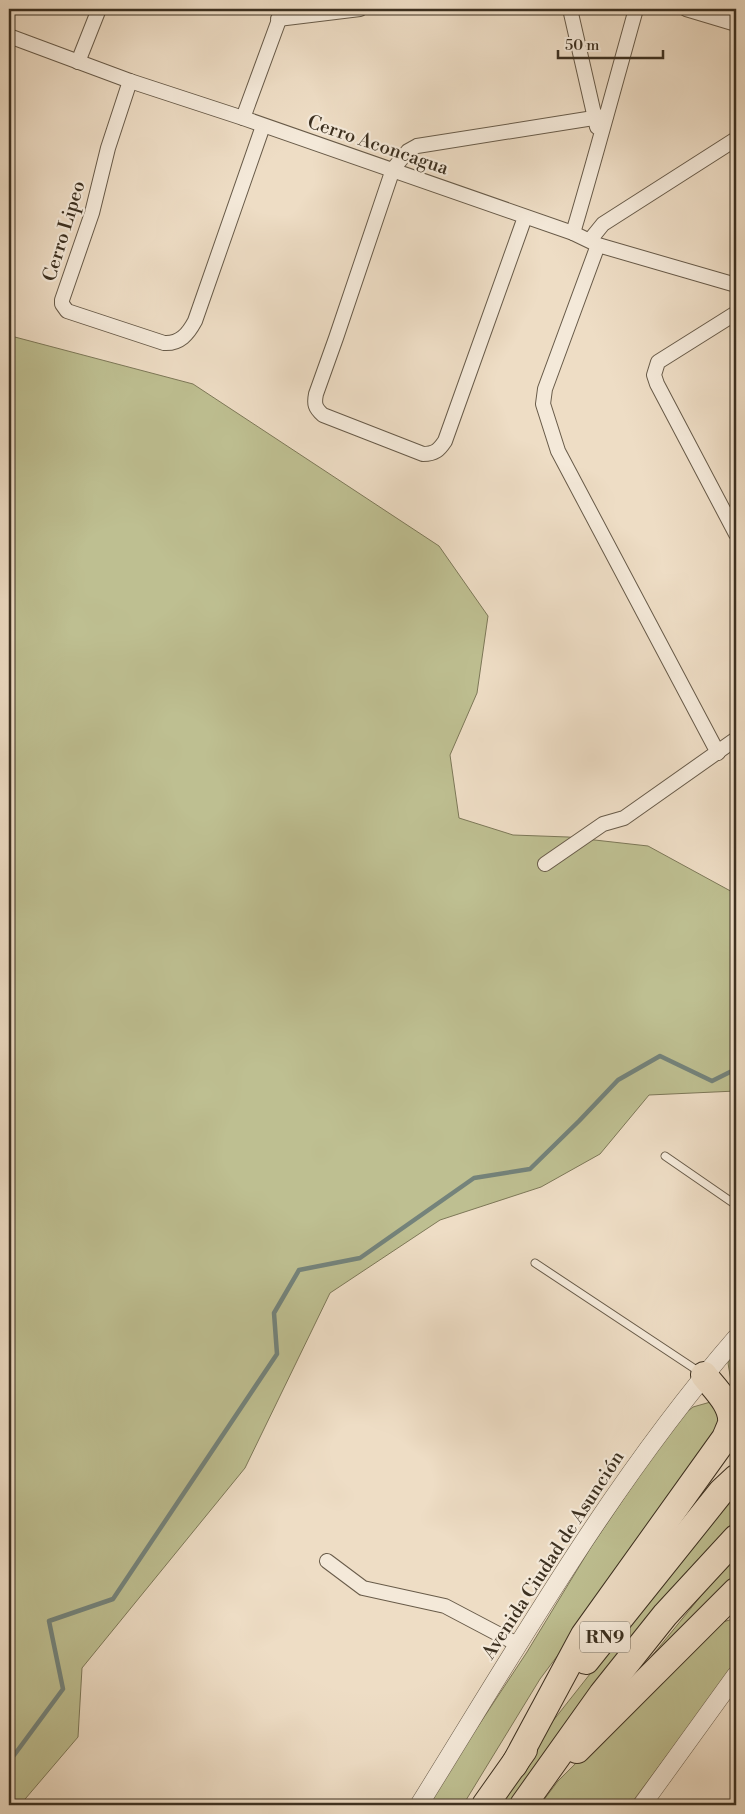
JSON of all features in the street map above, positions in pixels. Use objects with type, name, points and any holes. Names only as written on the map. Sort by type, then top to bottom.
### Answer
[{"type":"highway","points":[[514,1765],[584,1635],[726,1438],[731,1422],[726,1403],[704,1375]]},
{"type":"highway","name":"RN9","points":[[485,1805],[592,1652],[721,1492],[736,1478]]},
{"type":"highway","name":"RN9","points":[[524,1804],[602,1694],[665,1615],[736,1538]]},
{"type":"highway","points":[[524,1804],[732,1603]]},
{"type":"street","points":[[78,62],[99,9]]},
{"type":"street","points":[[243,118],[280,14],[360,9]]},
{"type":"street","points":[[570,9],[600,117],[601,139],[573,233]]},
{"type":"street","points":[[600,117],[636,9]]},
{"type":"street","points":[[686,9],[736,24]]},
{"type":"street","name":"Cerro Aconcagua","points":[[9,36],[130,81],[393,169],[573,233],[594,243],[736,285]]},
{"type":"street","name":"Cerro Lipeo","points":[[130,81],[108,148],[92,213],[62,300],[62,304],[67,311],[164,343],[176,342],[188,333],[195,321],[263,126]]},
{"type":"street","points":[[525,217],[446,441],[439,450],[431,454],[423,454],[323,415],[317,410],[314,403],[393,169],[408,151],[417,146],[600,117]]},
{"type":"street","points":[[718,753],[558,451],[543,404],[544,389],[594,243],[603,224],[736,139]]},
{"type":"street","points":[[736,313],[658,362],[654,375],[736,534]]},
{"type":"street","points":[[545,864],[602,824],[624,818],[736,739]]},
{"type":"street","name":"Avenida Ciudad de Asunción","points":[[418,1805],[579,1549],[664,1427],[704,1375],[736,1338]]},
{"type":"street","points":[[327,1560],[363,1588],[445,1606],[519,1645]]},
{"type":"street","points":[[642,1805],[736,1675]]},
{"type":"lane","points":[[665,1156],[736,1206]]},
{"type":"lane","points":[[535,1263],[704,1375]]},
{"type":"green space","points":[[11,336],[193,384],[439,546],[488,616],[477,693],[450,755],[459,818],[513,835],[568,837],[648,846],[736,894],[736,1091],[649,1095],[600,1154],[541,1187],[440,1220],[330,1293],[245,1468],[82,1668],[78,1737],[20,1805],[9,1805],[9,344]]},
{"type":"green space","points":[[736,1344],[736,1412],[728,1363]]},
{"type":"green space","points":[[714,1401],[721,1422],[712,1449],[540,1679],[463,1805],[426,1805],[527,1652],[591,1547],[677,1420],[693,1407]]},
{"type":"green space","points":[[736,1494],[736,1519],[698,1561],[511,1805],[492,1805],[530,1750],[706,1527]]},
{"type":"green space","points":[[736,1553],[736,1577],[645,1674],[638,1673]]},
{"type":"green space","points":[[733,1619],[736,1621],[736,1663],[630,1805],[540,1805],[558,1781],[716,1624]]},
{"type":"waterway","points":[[9,1762],[63,1689],[49,1621],[113,1599],[277,1354],[274,1313],[299,1270],[360,1258],[474,1178],[530,1169],[618,1080],[660,1056],[712,1081],[736,1069]]}]
